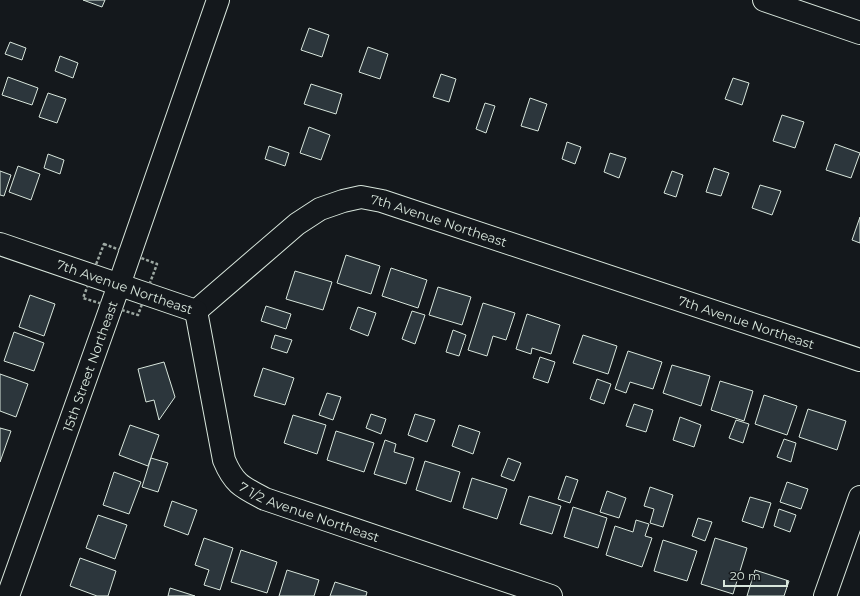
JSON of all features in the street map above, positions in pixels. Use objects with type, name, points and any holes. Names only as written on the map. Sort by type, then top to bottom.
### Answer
[{"type":"street","name":"15th Street Northeast","points":[[8,596],[119,285],[218,0]]},
{"type":"street","points":[[764,0],[806,7],[860,32]]},
{"type":"street","name":"7th Avenue Northeast","points":[[0,244],[196,311],[297,224],[320,209],[343,201],[361,197],[382,201],[860,360]]},
{"type":"street","name":"7 1/2 Avenue Northeast","points":[[196,311],[224,460],[230,475],[242,487],[265,499],[551,596]]},
{"type":"street","points":[[826,596],[860,498]]},
{"type":"building","points":[[83,0],[105,0],[102,7]]},
{"type":"building","points":[[309,28],[329,35],[322,57],[301,50]]},
{"type":"building","points":[[10,42],[26,48],[22,60],[5,54]]},
{"type":"building","points":[[368,47],[388,54],[380,79],[359,72]]},
{"type":"building","points":[[60,56],[78,63],[73,78],[55,71]]},
{"type":"building","points":[[441,74],[456,79],[449,102],[433,97]]},
{"type":"building","points":[[8,77],[38,88],[32,105],[2,95]]},
{"type":"building","points":[[733,78],[749,83],[742,105],[725,99]]},
{"type":"building","points":[[311,84],[342,94],[336,114],[304,104]]},
{"type":"building","points":[[48,93],[66,99],[57,123],[39,117]]},
{"type":"building","points":[[530,98],[547,104],[538,131],[521,126]]},
{"type":"building","points":[[485,103],[495,106],[486,133],[476,129]]},
{"type":"building","points":[[782,115],[804,122],[795,148],[773,141]]},
{"type":"building","points":[[309,127],[330,135],[321,160],[300,153]]},
{"type":"building","points":[[567,142],[581,147],[575,164],[562,159]]},
{"type":"building","points":[[835,144],[860,153],[851,178],[826,170]]},
{"type":"building","points":[[269,146],[289,153],[285,166],[265,159]]},
{"type":"building","points":[[610,153],[626,158],[619,178],[604,172]]},
{"type":"building","points":[[48,154],[64,160],[60,174],[44,168]]},
{"type":"building","points":[[18,166],[40,174],[31,200],[9,192]]},
{"type":"building","points":[[714,168],[729,173],[721,196],[706,192]]},
{"type":"building","points":[[0,171],[11,175],[4,196],[0,195]]},
{"type":"building","points":[[672,171],[683,175],[676,197],[664,193]]},
{"type":"building","points":[[760,185],[781,191],[772,215],[752,208]]},
{"type":"building","points":[[860,217],[860,243],[852,240]]},
{"type":"building","points":[[346,255],[380,266],[371,294],[337,283]]},
{"type":"building","points":[[391,268],[427,280],[418,308],[382,296]]},
{"type":"building","points":[[295,271],[332,282],[323,310],[286,299]]},
{"type":"building","points":[[438,287],[471,297],[462,325],[429,315]]},
{"type":"building","points":[[30,295],[55,304],[44,336],[19,327]]},
{"type":"building","points":[[483,303],[515,313],[506,340],[493,336],[487,356],[468,350]]},
{"type":"building","points":[[266,306],[291,314],[286,329],[261,321]]},
{"type":"building","points":[[358,307],[376,313],[368,336],[350,329]]},
{"type":"building","points":[[412,311],[425,315],[415,344],[402,339]]},
{"type":"building","points":[[527,314],[560,325],[551,354],[532,348],[531,354],[516,349]]},
{"type":"building","points":[[453,330],[466,335],[459,356],[446,352]]},
{"type":"building","points":[[14,332],[44,343],[34,371],[4,361]]},
{"type":"building","points":[[275,335],[292,340],[287,353],[271,348]]},
{"type":"building","points":[[583,335],[617,346],[608,374],[573,363]]},
{"type":"building","points":[[628,351],[662,362],[653,389],[630,382],[626,393],[615,389]]},
{"type":"building","points":[[540,357],[555,362],[548,383],[533,378]]},
{"type":"building","points":[[164,362],[175,397],[159,420],[154,400],[146,402],[138,369]]},
{"type":"building","points":[[672,365],[710,376],[701,406],[663,393]]},
{"type":"building","points":[[263,368],[294,378],[285,405],[254,396]]},
{"type":"building","points":[[0,374],[28,384],[16,417],[0,411]]},
{"type":"building","points":[[597,379],[611,384],[604,404],[590,399]]},
{"type":"building","points":[[720,381],[753,391],[744,421],[711,410]]},
{"type":"building","points":[[327,393],[341,397],[333,420],[319,415]]},
{"type":"building","points":[[764,395],[797,406],[787,435],[755,424]]},
{"type":"building","points":[[634,404],[653,410],[646,432],[626,426]]},
{"type":"building","points":[[808,409],[846,421],[837,450],[799,437]]},
{"type":"building","points":[[371,414],[386,419],[381,434],[366,428]]},
{"type":"building","points":[[415,414],[435,420],[427,442],[408,435]]},
{"type":"building","points":[[293,415],[326,425],[317,454],[284,443]]},
{"type":"building","points":[[680,417],[701,425],[694,447],[673,440]]},
{"type":"building","points":[[736,420],[749,424],[743,443],[729,438]]},
{"type":"building","points":[[130,425],[159,435],[148,466],[119,455]]},
{"type":"building","points":[[459,425],[480,432],[473,454],[452,446]]},
{"type":"building","points":[[0,428],[11,431],[0,462]]},
{"type":"building","points":[[336,431],[374,443],[364,472],[327,460]]},
{"type":"building","points":[[784,439],[796,443],[791,462],[777,457]]},
{"type":"building","points":[[385,440],[396,444],[394,452],[414,458],[406,484],[374,474]]},
{"type":"building","points":[[151,458],[168,463],[158,492],[142,487]]},
{"type":"building","points":[[508,458],[521,463],[514,481],[501,476]]},
{"type":"building","points":[[425,461],[460,472],[451,502],[416,490]]},
{"type":"building","points":[[114,472],[141,482],[129,514],[103,505]]},
{"type":"building","points":[[566,476],[578,480],[570,503],[558,499]]},
{"type":"building","points":[[472,478],[507,489],[497,519],[463,508]]},
{"type":"building","points":[[787,482],[808,489],[801,509],[780,502]]},
{"type":"building","points":[[650,487],[673,495],[663,527],[650,523],[654,509],[644,506]]},
{"type":"building","points":[[607,491],[626,498],[619,518],[600,512]]},
{"type":"building","points":[[529,496],[561,506],[552,534],[520,524]]},
{"type":"building","points":[[750,497],[771,503],[763,528],[742,521]]},
{"type":"building","points":[[172,501],[197,510],[188,535],[164,526]]},
{"type":"building","points":[[573,507],[607,518],[598,548],[564,537]]},
{"type":"building","points":[[779,509],[796,515],[790,532],[774,526]]},
{"type":"building","points":[[98,515],[127,525],[115,559],[86,548]]},
{"type":"building","points":[[698,518],[712,522],[705,541],[692,536]]},
{"type":"building","points":[[636,520],[649,524],[645,536],[652,538],[642,567],[606,555],[615,526],[633,532]]},
{"type":"building","points":[[204,538],[233,548],[220,590],[204,585],[209,570],[195,565]]},
{"type":"building","points":[[715,538],[747,548],[733,594],[701,584]]},
{"type":"building","points":[[663,540],[697,551],[687,581],[654,571]]},
{"type":"building","points":[[241,550],[277,562],[267,593],[231,582]]},
{"type":"building","points":[[80,558],[116,571],[108,596],[97,596],[70,586]]},
{"type":"building","points":[[287,570],[319,580],[314,596],[279,596]]},
{"type":"building","points":[[755,570],[789,581],[784,596],[747,596]]},
{"type":"building","points":[[335,582],[367,592],[366,596],[330,596]]},
{"type":"building","points":[[170,588],[195,596],[168,596]]}]
